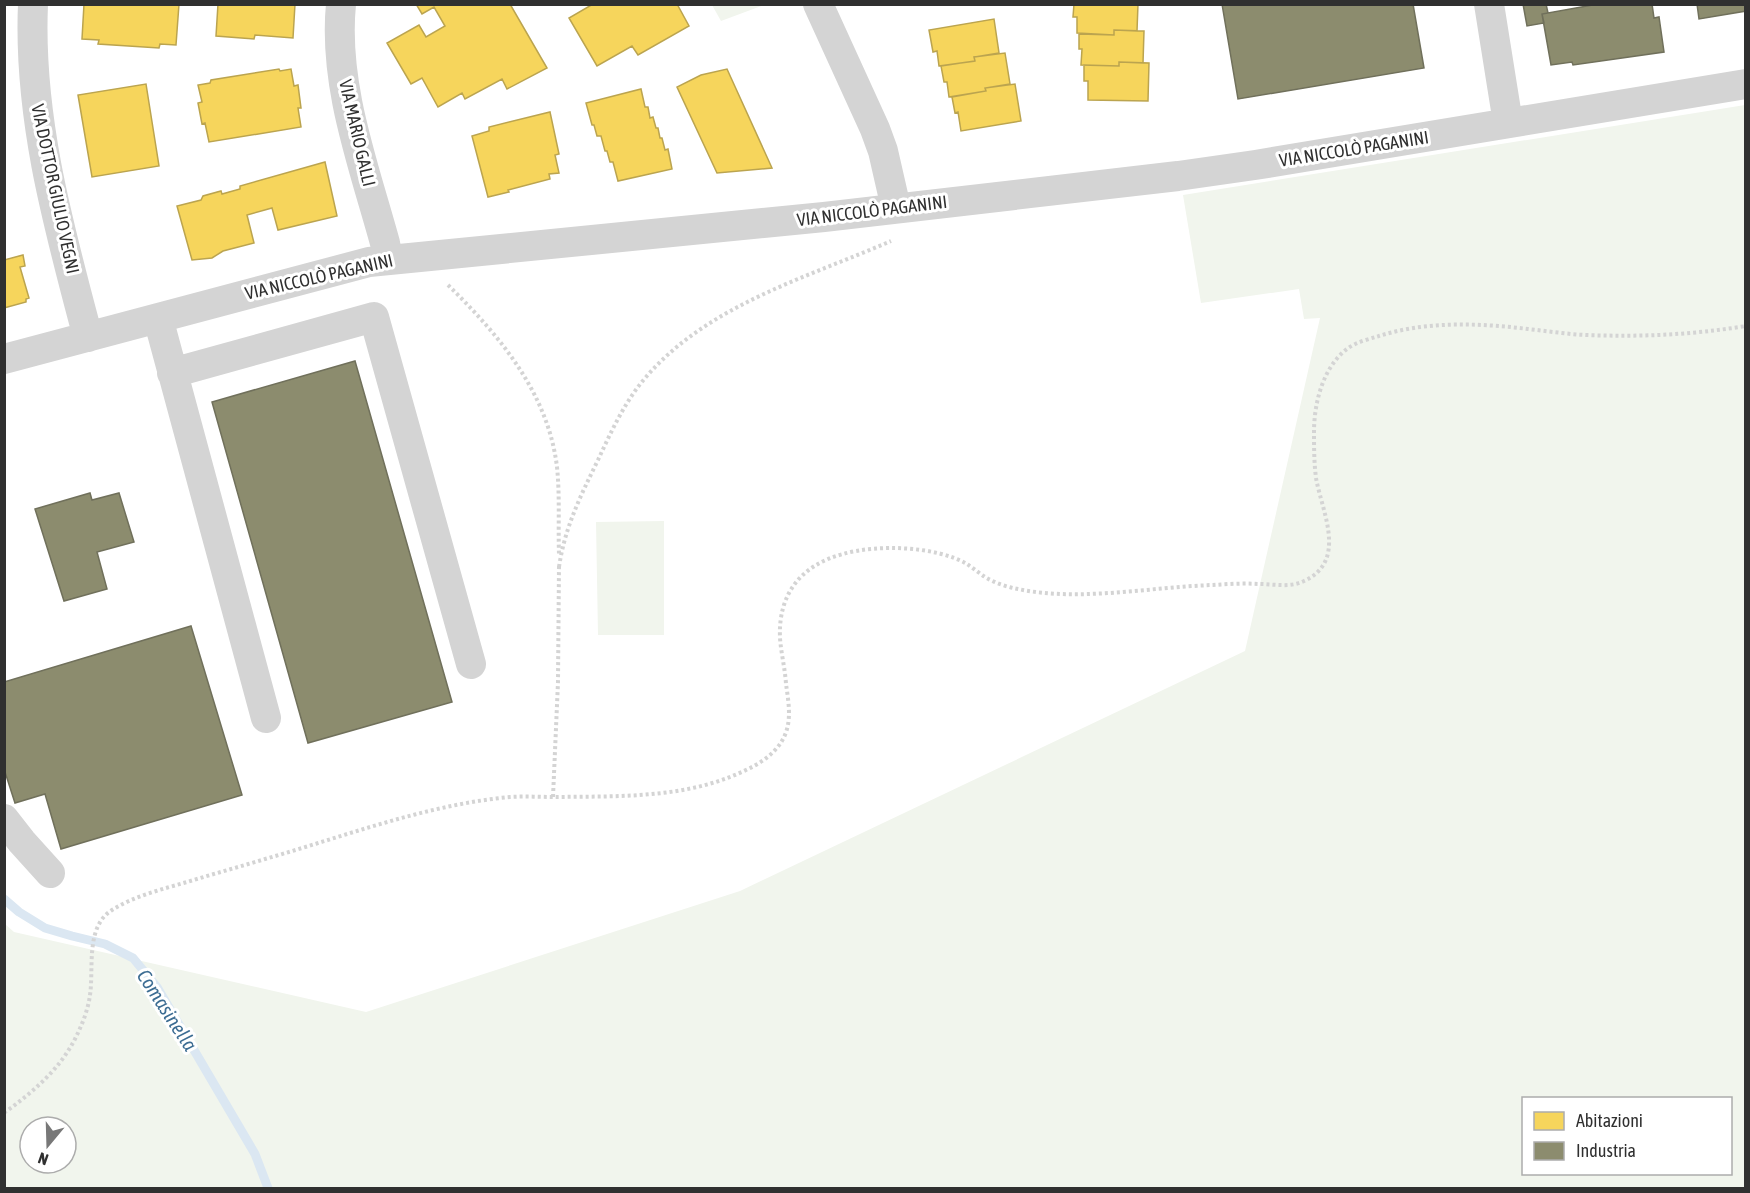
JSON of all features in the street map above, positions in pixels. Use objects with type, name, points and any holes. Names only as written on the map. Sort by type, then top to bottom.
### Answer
[{"type":"street","name":"VIA DOTTOR GIULIO VEGNI","points":[[33,4],[33,69],[39,130],[54,203],[88,337]]},
{"type":"street","name":"VIA MARIO GALLI","points":[[340,4],[342,66],[349,108],[385,243],[398,259]]},
{"type":"street","points":[[818,4],[875,129],[886,159],[896,208]]},
{"type":"street","points":[[1489,4],[1508,123]]},
{"type":"street","name":"VIA NICCOLÒ PAGANINI","points":[[4,359],[369,262],[706,229],[1189,175],[1746,84]]},
{"type":"street","points":[[172,373],[374,317],[471,664]]},
{"type":"street","points":[[158,318],[266,718]]},
{"type":"street","points":[[4,819],[50,873]]},
{"type":"path","points":[[559,567],[568,526],[581,495],[613,429],[645,378],[679,345],[713,320],[761,296],[896,239]]},
{"type":"path","points":[[398,259],[428,267],[494,333],[527,379],[540,404],[550,432],[557,468],[559,567],[554,797]]},
{"type":"path","points":[[4,1113],[35,1090],[56,1068],[75,1040],[88,1003],[95,933],[99,921],[109,911],[157,891],[411,814],[465,803],[516,797],[664,794],[701,787],[730,778],[756,765],[774,752],[787,732],[789,709],[780,638],[781,615],[789,591],[802,575],[818,564],[842,554],[867,549],[912,549],[939,552],[966,563],[987,579],[1010,588],[1039,593],[1073,594],[1204,585],[1290,585],[1302,582],[1323,567],[1328,556],[1330,543],[1317,481],[1314,454],[1314,421],[1326,377],[1345,350],[1364,340],[1392,332],[1440,326],[1473,325],[1527,328],[1557,333],[1651,336],[1703,333],[1746,326]]},
{"type":"shaded area","points":[[712,5],[764,5],[721,21]]},
{"type":"shaded area","points":[[1745,105],[1745,1188],[5,1188],[5,924],[14,932],[366,1012],[740,891],[1245,651],[1320,318],[1304,319],[1299,289],[1201,303],[1183,195]]},
{"type":"shaded area","points":[[664,521],[664,635],[598,635],[596,522]]},
{"type":"building: Abitazioni","points":[[84,4],[179,4],[176,45],[160,44],[159,48],[98,44],[99,40],[82,39]]},
{"type":"building: Abitazioni","points":[[218,4],[295,4],[293,38],[255,35],[254,39],[216,36]]},
{"type":"building: Abitazioni","points":[[416,4],[510,4],[547,68],[507,89],[502,79],[465,99],[462,93],[438,107],[422,78],[411,84],[387,43],[419,25],[426,37],[445,26],[434,7],[422,14]]},
{"type":"building: Abitazioni","points":[[593,4],[677,4],[689,26],[638,55],[632,46],[597,66],[569,18]]},
{"type":"building: Abitazioni","points":[[1074,4],[1138,4],[1137,31],[1114,30],[1114,35],[1077,33],[1077,17],[1073,17]]},
{"type":"building: Abitazioni","points":[[994,19],[999,53],[974,57],[975,61],[939,66],[937,51],[933,52],[929,30]]},
{"type":"building: Abitazioni","points":[[1114,30],[1144,31],[1143,63],[1119,62],[1119,66],[1081,65],[1082,49],[1079,49],[1079,34],[1114,35]]},
{"type":"building: Abitazioni","points":[[1005,53],[1010,84],[985,88],[986,91],[949,97],[947,82],[944,82],[941,66],[975,61],[974,57]]},
{"type":"building: Abitazioni","points":[[1119,62],[1149,63],[1148,101],[1088,100],[1088,81],[1084,81],[1084,65],[1119,66]]},
{"type":"building: Abitazioni","points":[[279,69],[280,71],[291,69],[294,86],[298,85],[301,127],[209,142],[205,123],[202,124],[198,103],[202,102],[198,85],[210,83],[211,80]]},
{"type":"building: Abitazioni","points":[[727,69],[772,168],[717,173],[677,87],[701,75]]},
{"type":"building: Abitazioni","points":[[146,84],[159,166],[92,177],[78,95]]},
{"type":"building: Abitazioni","points":[[1015,84],[1021,121],[961,131],[958,112],[955,113],[952,97],[986,91],[985,88]]},
{"type":"building: Abitazioni","points":[[641,89],[645,107],[648,107],[650,118],[653,117],[665,150],[668,149],[672,169],[618,181],[613,162],[610,162],[601,136],[597,136],[594,125],[592,125],[586,103]]},
{"type":"building: Abitazioni","points":[[550,112],[559,154],[555,155],[559,173],[549,174],[550,179],[488,197],[472,136],[489,131],[489,127]]},
{"type":"building: Abitazioni","points":[[325,162],[337,216],[278,230],[272,208],[247,215],[254,243],[223,251],[212,258],[192,260],[177,206],[201,200],[203,196],[240,189],[240,186]]},
{"type":"building: Abitazioni","points":[[23,255],[25,266],[20,267],[29,298],[26,302],[4,308],[4,260]]},
{"type":"building: Industria","points":[[1222,4],[1413,4],[1424,68],[1238,99]]},
{"type":"building: Industria","points":[[1523,4],[1546,4],[1548,13],[1542,14],[1544,23],[1527,26]]},
{"type":"building: Industria","points":[[1598,4],[1652,4],[1654,18],[1659,17],[1664,52],[1573,65],[1572,62],[1551,65],[1542,14]]},
{"type":"building: Industria","points":[[1697,4],[1746,4],[1746,11],[1699,19]]},
{"type":"building: Industria","points":[[355,361],[452,702],[308,743],[212,402]]},
{"type":"building: Industria","points":[[90,493],[92,500],[119,493],[134,542],[97,552],[107,589],[64,601],[35,509]]},
{"type":"building: Industria","points":[[191,626],[242,795],[61,849],[45,794],[15,803],[4,769],[4,682]]},
{"type":"waterway","name":"Comasinella","points":[[4,899],[19,912],[45,928],[105,944],[133,958],[157,987],[255,1154],[268,1188]]}]
